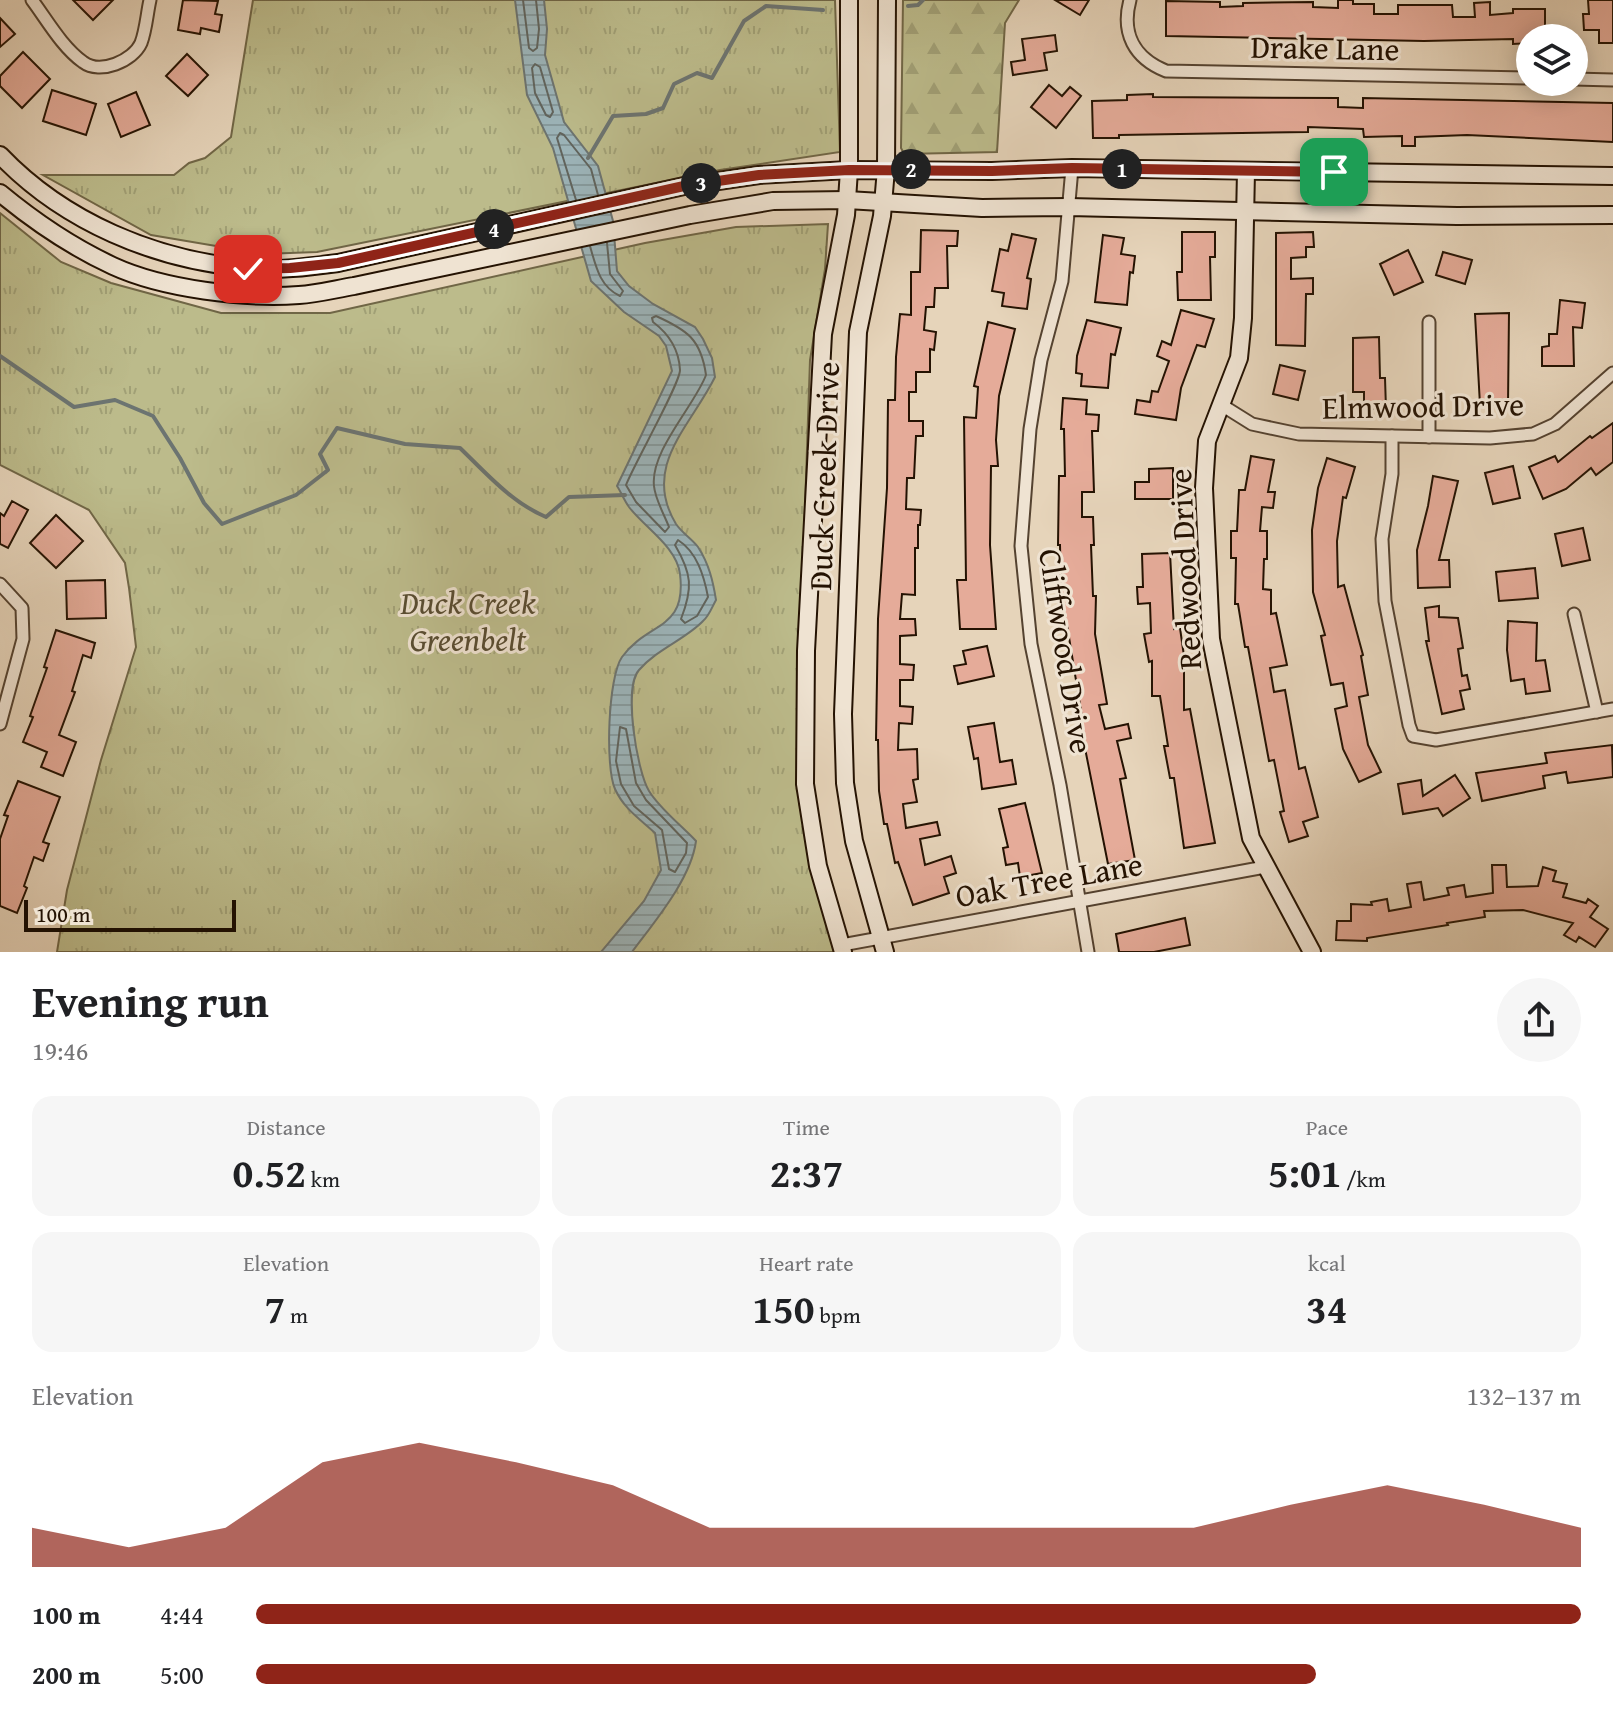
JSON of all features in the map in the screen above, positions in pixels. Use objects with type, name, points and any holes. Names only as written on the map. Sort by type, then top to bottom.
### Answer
[{"type":"main road","name":"Duck Creek Drive","points":[[842,948],[818,866],[807,798],[806,651],[823,334],[847,200],[849,170],[849,0]]},
{"type":"main road","name":"Duck Creek Drive","points":[[883,945],[854,841],[845,783],[843,714],[858,332],[883,202],[886,169],[887,0]]},
{"type":"main road","points":[[0,155],[43,194],[92,224],[142,246],[187,260],[248,269],[338,263],[684,186],[759,175],[886,169],[992,171],[1072,168],[1613,176]]},
{"type":"main road","name":"Redwood Drive","points":[[1246,171],[1243,318],[1239,358],[1207,441],[1204,488],[1211,639],[1251,838],[1312,952]]},
{"type":"main road","points":[[0,193],[73,246],[116,268],[166,283],[246,296],[301,295],[354,286],[690,215],[773,201],[847,200],[982,208],[1069,207],[1457,216],[1613,215]]},
{"type":"street","points":[[32,0],[65,43],[86,64],[107,66],[127,59],[141,44],[150,0]]},
{"type":"street","name":"Drake Lane","points":[[1130,0],[1126,24],[1131,42],[1150,65],[1166,71],[1516,78]]},
{"type":"street","points":[[1588,79],[1613,80]]},
{"type":"street","name":"Cliffwood Drive","points":[[1072,168],[1062,281],[1041,360],[1030,429],[1021,546],[1031,644],[1060,785],[1088,952]]},
{"type":"street","points":[[1429,322],[1429,437]]},
{"type":"street","name":"Elmwood Drive","points":[[1220,404],[1252,424],[1299,434],[1490,438],[1533,434],[1555,424],[1613,373]]},
{"type":"street","points":[[1392,436],[1392,474],[1382,539],[1385,601],[1413,736],[1436,740],[1613,709]]},
{"type":"street","points":[[0,584],[22,608],[23,639],[0,724]]},
{"type":"street","points":[[1574,614],[1597,712]]},
{"type":"street","name":"Oak Tree Lane","points":[[842,948],[883,945],[1080,901],[1265,867]]},
{"type":"green space","points":[[253,0],[835,0],[840,152],[720,170],[317,252],[263,254],[151,235],[43,175],[174,175],[189,163],[205,158],[231,137]]},
{"type":"green space","points":[[903,0],[1019,0],[1005,23],[997,152],[904,154],[901,148]]},
{"type":"green space","name":"Duck Creek Greenbelt","points":[[0,213],[61,262],[111,283],[221,313],[330,313],[645,243],[736,227],[828,224],[825,269],[810,360],[799,684],[799,802],[834,952],[57,952],[67,890],[101,760],[136,647],[125,563],[89,510],[0,465]]},
{"type":"water","points":[[515,0],[544,0],[547,29],[545,55],[564,122],[598,166],[613,221],[617,271],[629,286],[653,304],[695,327],[712,358],[715,377],[673,447],[664,483],[667,503],[676,524],[698,547],[705,560],[716,600],[707,617],[696,627],[639,670],[632,694],[636,749],[644,781],[659,804],[696,841],[680,885],[632,952],[601,952],[644,901],[661,870],[655,833],[628,808],[615,789],[610,762],[611,702],[622,657],[632,645],[672,616],[681,592],[678,564],[673,555],[635,515],[617,486],[672,371],[666,346],[659,336],[624,312],[591,281],[553,148],[527,95]]},
{"type":"building","points":[[73,0],[113,0],[93,20]]},
{"type":"building","points":[[183,0],[218,1],[215,14],[222,15],[219,32],[201,28],[200,34],[178,30]]},
{"type":"building","points":[[1055,0],[1089,0],[1080,15]]},
{"type":"building","points":[[1338,0],[1374,4],[1374,14],[1398,14],[1398,5],[1452,5],[1453,17],[1475,17],[1474,3],[1490,2],[1490,15],[1513,13],[1513,9],[1545,9],[1545,24],[1516,24],[1516,44],[1513,44],[1513,39],[1424,41],[1166,36],[1166,1],[1220,2],[1220,7],[1243,6],[1243,3],[1313,2],[1313,7],[1338,8]]},
{"type":"building","points":[[1588,0],[1613,0],[1613,43],[1599,43],[1599,30],[1588,30],[1583,14],[1589,14]]},
{"type":"building","points":[[0,18],[15,34],[0,47]]},
{"type":"building","points":[[1055,35],[1057,51],[1044,53],[1047,70],[1013,75],[1011,62],[1025,60],[1022,39]]},
{"type":"building","points":[[23,52],[50,79],[22,108],[0,86],[0,76]]},
{"type":"building","points":[[187,54],[208,75],[188,96],[166,76]]},
{"type":"building","points":[[1049,85],[1062,96],[1070,87],[1081,96],[1056,128],[1031,107]]},
{"type":"building","points":[[52,90],[96,104],[86,135],[43,121]]},
{"type":"building","points":[[136,92],[150,125],[121,137],[108,104]]},
{"type":"building","points":[[1153,94],[1153,97],[1338,98],[1338,107],[1363,108],[1363,98],[1613,103],[1613,142],[1467,135],[1415,137],[1415,146],[1402,146],[1402,136],[1364,137],[1363,129],[1308,127],[1308,132],[1093,138],[1092,101],[1127,100],[1127,95]]},
{"type":"building","points":[[921,230],[958,231],[957,246],[947,246],[948,288],[935,288],[934,307],[926,307],[924,330],[936,332],[934,350],[930,349],[930,372],[916,372],[916,392],[909,392],[909,421],[923,421],[923,436],[916,436],[914,478],[907,478],[906,509],[921,510],[918,548],[915,548],[915,595],[902,594],[900,619],[915,619],[916,635],[900,636],[900,664],[914,665],[913,680],[900,680],[900,706],[913,707],[912,724],[899,723],[898,750],[917,749],[918,779],[913,780],[917,802],[903,804],[906,828],[937,822],[940,835],[920,839],[925,865],[951,856],[956,873],[944,877],[949,893],[913,905],[898,862],[895,863],[887,824],[884,824],[876,740],[888,400],[895,400],[900,314],[911,315],[911,272],[920,272]]},
{"type":"building","points":[[1182,232],[1215,232],[1215,257],[1210,257],[1211,300],[1178,300],[1177,272],[1182,272]]},
{"type":"building","points":[[1313,232],[1314,247],[1306,247],[1306,257],[1291,258],[1291,279],[1313,278],[1313,294],[1306,294],[1305,346],[1276,345],[1276,233]]},
{"type":"building","points":[[1012,234],[1036,239],[1027,278],[1031,279],[1027,309],[1002,306],[1004,293],[992,291],[1000,249],[1008,251]]},
{"type":"building","points":[[1103,235],[1124,238],[1121,254],[1135,256],[1127,305],[1095,302]]},
{"type":"building","points":[[1408,250],[1423,282],[1394,295],[1380,264]]},
{"type":"building","points":[[1443,252],[1472,260],[1465,284],[1436,275]]},
{"type":"building","points":[[1560,300],[1585,303],[1582,328],[1573,327],[1574,366],[1542,366],[1542,347],[1549,346],[1549,334],[1557,334]]},
{"type":"building","points":[[1181,310],[1214,319],[1205,347],[1197,345],[1181,388],[1176,420],[1135,414],[1137,400],[1150,402],[1152,391],[1158,392],[1169,361],[1157,356],[1162,341],[1171,345]]},
{"type":"building","points":[[1509,313],[1508,404],[1480,405],[1475,314]]},
{"type":"building","points":[[1087,320],[1121,328],[1115,355],[1111,354],[1108,388],[1081,386],[1082,374],[1076,373],[1077,356]]},
{"type":"building","points":[[988,322],[1015,329],[999,396],[998,466],[991,466],[990,545],[996,629],[960,629],[957,580],[966,580],[964,417],[976,418],[978,387],[974,386]]},
{"type":"building","points":[[1379,337],[1380,378],[1385,378],[1386,409],[1364,409],[1364,392],[1353,392],[1353,338]]},
{"type":"building","points":[[1280,365],[1305,371],[1298,400],[1273,394]]},
{"type":"building","points":[[1063,398],[1087,400],[1086,414],[1099,415],[1098,431],[1092,431],[1094,492],[1082,492],[1082,517],[1093,517],[1094,545],[1091,545],[1093,596],[1096,596],[1095,634],[1107,704],[1099,705],[1105,729],[1128,724],[1131,738],[1117,741],[1126,778],[1120,779],[1135,860],[1108,864],[1079,718],[1082,717],[1067,625],[1062,625],[1062,616],[1058,616],[1058,596],[1061,596],[1059,476],[1065,476],[1064,429],[1061,429]]},
{"type":"building","points":[[1613,423],[1613,462],[1596,475],[1591,468],[1566,489],[1543,499],[1529,467],[1555,456],[1558,462],[1590,436],[1592,438]]},
{"type":"building","points":[[1251,456],[1274,460],[1268,492],[1275,492],[1273,508],[1262,507],[1260,531],[1267,531],[1263,589],[1271,590],[1271,614],[1276,613],[1287,665],[1270,668],[1274,692],[1285,690],[1299,769],[1305,767],[1318,817],[1303,822],[1308,836],[1289,842],[1280,812],[1284,811],[1274,760],[1269,761],[1248,647],[1245,647],[1238,604],[1235,604],[1236,558],[1231,558],[1231,531],[1237,531],[1239,490],[1245,490]]},
{"type":"building","points":[[1327,458],[1355,467],[1346,498],[1343,497],[1337,541],[1338,587],[1344,585],[1363,655],[1368,695],[1359,697],[1368,745],[1381,772],[1359,782],[1343,749],[1335,709],[1347,706],[1343,683],[1331,685],[1321,636],[1325,635],[1313,592],[1312,530],[1318,488]]},
{"type":"building","points":[[1513,466],[1520,498],[1493,504],[1485,473]]},
{"type":"building","points":[[1173,468],[1173,499],[1135,499],[1135,482],[1149,482],[1149,469]]},
{"type":"building","points":[[1433,476],[1458,481],[1439,560],[1449,560],[1450,587],[1418,588],[1417,550]]},
{"type":"building","points":[[12,501],[28,510],[8,548],[0,544],[0,513],[4,516]]},
{"type":"building","points":[[56,515],[83,541],[56,568],[30,543]]},
{"type":"building","points":[[1583,528],[1590,560],[1562,566],[1555,534]]},
{"type":"building","points":[[1170,553],[1174,629],[1180,628],[1184,656],[1184,710],[1190,709],[1215,843],[1184,848],[1174,778],[1170,778],[1164,746],[1168,746],[1160,696],[1152,696],[1152,661],[1149,662],[1144,634],[1151,633],[1150,603],[1138,604],[1137,587],[1143,587],[1142,554]]},
{"type":"building","points":[[1535,568],[1538,598],[1499,601],[1496,572]]},
{"type":"building","points":[[105,580],[106,618],[67,619],[66,581]]},
{"type":"building","points":[[1439,606],[1439,617],[1458,618],[1463,648],[1458,649],[1462,676],[1467,675],[1470,689],[1460,691],[1464,709],[1442,714],[1426,641],[1429,641],[1425,608]]},
{"type":"building","points":[[1508,621],[1537,623],[1536,661],[1545,660],[1550,691],[1526,694],[1524,679],[1511,681],[1507,650]]},
{"type":"building","points":[[56,630],[95,643],[91,658],[83,655],[72,691],[75,692],[59,735],[76,742],[63,776],[41,767],[47,752],[23,742],[33,717],[30,716]]},
{"type":"building","points":[[987,646],[994,676],[958,684],[954,666],[966,664],[963,651]]},
{"type":"building","points":[[994,723],[1000,762],[1012,760],[1016,784],[982,789],[978,758],[974,759],[968,727]]},
{"type":"building","points":[[1612,745],[1613,777],[1568,783],[1566,772],[1543,776],[1545,788],[1482,801],[1476,773],[1547,763],[1545,753]]},
{"type":"building","points":[[1455,775],[1470,798],[1443,816],[1438,808],[1403,814],[1398,784],[1421,780],[1423,796]]},
{"type":"building","points":[[18,781],[60,797],[43,842],[49,844],[43,861],[34,857],[17,913],[0,906],[0,839],[8,816],[4,815]]},
{"type":"building","points":[[1025,803],[1042,873],[1020,877],[1018,863],[1006,865],[1003,848],[1008,847],[999,809]]},
{"type":"building","points":[[1492,865],[1506,865],[1507,887],[1538,886],[1543,867],[1556,871],[1553,881],[1567,884],[1563,897],[1586,903],[1588,899],[1598,906],[1590,917],[1608,929],[1595,947],[1579,937],[1576,942],[1564,935],[1573,923],[1523,910],[1484,911],[1485,917],[1367,938],[1367,941],[1336,940],[1337,921],[1351,921],[1351,904],[1372,905],[1371,902],[1387,899],[1389,911],[1411,907],[1407,884],[1421,882],[1424,900],[1449,895],[1447,888],[1464,885],[1466,897],[1493,893]]},
{"type":"building","points":[[1185,918],[1190,945],[1154,952],[1119,952],[1116,934]]},
{"type":"waterway","points":[[908,6],[918,5],[923,0]]},
{"type":"waterway","points":[[588,158],[613,116],[646,114],[663,108],[674,84],[697,73],[712,78],[744,21],[766,6],[823,10]]},
{"type":"waterway","points":[[0,356],[74,407],[115,400],[153,416],[204,503],[222,524],[296,495],[328,470],[320,454],[337,428],[405,444],[460,448],[511,495],[546,517],[569,497],[625,495]]},
{"type":"route","points":[[248,269],[338,263],[684,186],[759,175],[849,170],[1072,168],[1334,172]]}]
